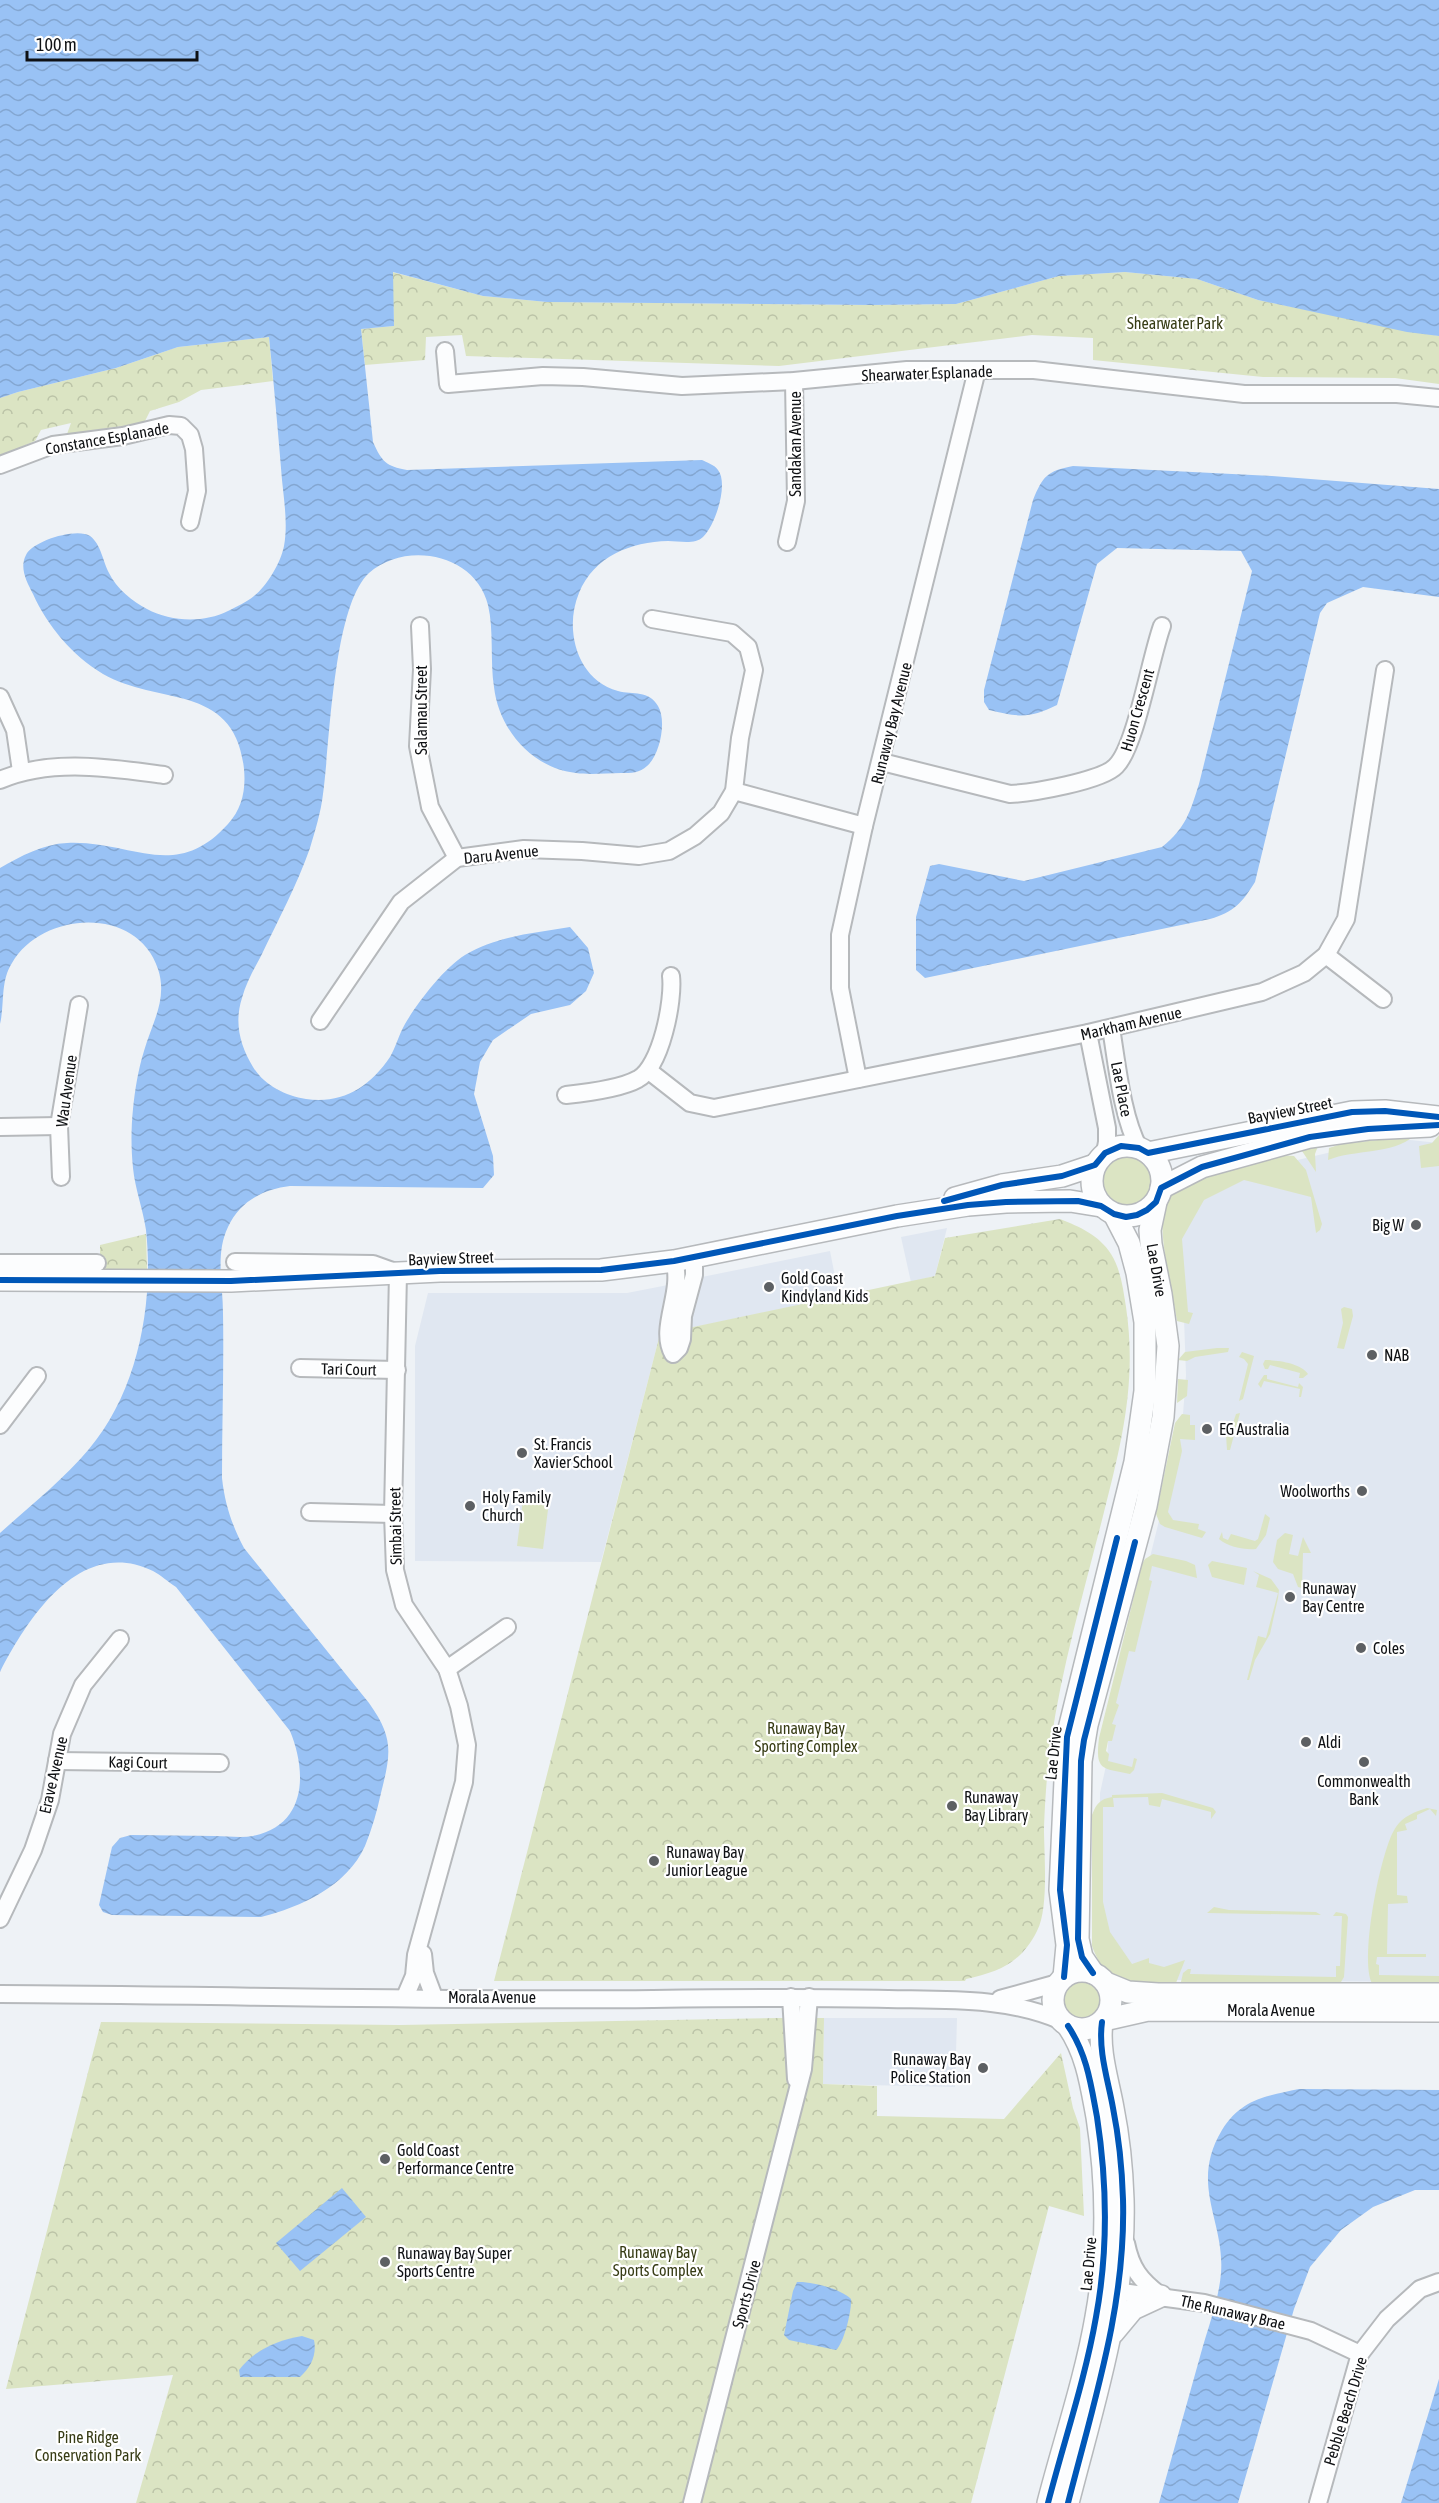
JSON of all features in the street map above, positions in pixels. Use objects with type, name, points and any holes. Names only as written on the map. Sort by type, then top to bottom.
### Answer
[{"type":"main road","name":"Bayview Street","points":[[1144,1150],[1352,1112],[1384,1111],[1439,1117]]},
{"type":"main road","name":"Bayview Street","points":[[1159,1195],[1202,1167],[1310,1137],[1368,1129],[1439,1125]]},
{"type":"main road","points":[[1121,1146],[1144,1150],[1160,1168],[1159,1195],[1147,1210],[1126,1217],[1108,1210],[1096,1199],[1091,1182],[1100,1159],[1121,1146]]},
{"type":"main road","name":"Bayview Street","points":[[897,1216],[981,1190],[1062,1176],[1100,1159]]},
{"type":"main road","name":"Lae Drive","points":[[1100,1978],[1082,1957],[1078,1939],[1081,1761],[1087,1725],[1146,1506],[1166,1400],[1168,1346],[1150,1230],[1159,1195]]},
{"type":"main road","name":"Bayview Street","points":[[0,1280],[138,1281],[233,1271],[398,1273],[602,1270],[684,1259],[897,1216],[1006,1202],[1078,1201],[1108,1210]]},
{"type":"main road","name":"Lae Drive","points":[[1061,1980],[1067,1945],[1060,1890],[1067,1737],[1138,1446],[1145,1391],[1145,1330],[1135,1262],[1124,1232],[1108,1210]]},
{"type":"main road","points":[[1145,1330],[1155,1340],[1168,1346]]},
{"type":"main road","points":[[1078,1971],[1100,1978],[1112,1999],[1110,2010],[1103,2021],[1086,2030],[1065,2024],[1053,2007],[1054,1990],[1061,1980],[1078,1971]]},
{"type":"main road","name":"Morala Avenue","points":[[1100,1978],[1128,1992],[1158,1994],[1439,1994]]},
{"type":"main road","name":"Morala Avenue","points":[[1103,2021],[1132,2012],[1148,2010],[1439,2010]]},
{"type":"main road","name":"Lae Drive","points":[[1048,2503],[1088,2352],[1109,2290],[1123,2231],[1120,2151],[1101,2045],[1103,2021]]},
{"type":"main road","name":"Lae Drive","points":[[1065,2024],[1082,2049],[1087,2065],[1101,2151],[1111,2337],[1068,2503]]},
{"type":"main road","points":[[1111,2337],[1133,2309],[1161,2296]]},
{"type":"street","name":"Shearwater Esplanade","points":[[445,351],[448,384],[543,376],[583,377],[682,386],[794,381],[907,370],[1034,370],[1244,394],[1397,394],[1439,398]]},
{"type":"street","name":"Runaway Bay Avenue","points":[[858,1078],[843,1012],[838,964],[842,926],[864,826],[882,762],[977,370]]},
{"type":"street","name":"Sandakan Avenue","points":[[787,542],[796,501],[794,381]]},
{"type":"street","name":"Constance Esplanade","points":[[0,465],[53,445],[123,436],[169,425],[181,426],[190,435],[194,449],[197,491],[190,522]]},
{"type":"street","name":"Daru Avenue","points":[[320,1021],[401,902],[457,858],[524,849],[582,850],[639,856],[669,851],[695,836],[721,813],[734,791],[740,738],[754,670],[748,647],[732,633],[652,619]]},
{"type":"street","name":"Salamau Street","points":[[420,626],[422,669],[418,746],[430,807],[457,858]]},
{"type":"street","name":"Huon Crescent","points":[[882,762],[1010,794],[1025,793],[1106,775],[1123,759],[1130,742],[1162,626]]},
{"type":"street","name":"Markham Avenue","points":[[649,1071],[690,1103],[714,1108],[1111,1028],[1262,992],[1304,973],[1326,955],[1346,919],[1352,894],[1385,670]]},
{"type":"street","points":[[0,698],[15,730],[21,771]]},
{"type":"street","points":[[0,780],[21,771],[93,766],[164,775]]},
{"type":"street","points":[[734,791],[864,826]]},
{"type":"street","points":[[1326,955],[1383,999]]},
{"type":"street","points":[[566,1095],[588,1092],[638,1079],[649,1071],[671,1004],[671,976]]},
{"type":"street","name":"Wau Avenue","points":[[61,1177],[59,1126],[79,1005]]},
{"type":"street","name":"Lae Place","points":[[1111,1028],[1133,1137],[1144,1150]]},
{"type":"street","name":"Lae Place","points":[[1088,1033],[1107,1128],[1107,1142],[1100,1159]]},
{"type":"street","points":[[0,1126],[59,1126]]},
{"type":"street","points":[[0,1263],[97,1263]]},
{"type":"street","name":"Simbai Street","points":[[398,1273],[393,1514],[395,1570],[404,1605],[447,1669],[459,1706],[467,1745],[464,1782],[422,1935],[413,1981],[405,1997]]},
{"type":"street","name":"Tari Court","points":[[300,1368],[397,1370]]},
{"type":"street","points":[[0,1425],[37,1376]]},
{"type":"street","points":[[310,1512],[393,1514]]},
{"type":"street","points":[[447,1669],[507,1627]]},
{"type":"street","name":"Erave Avenue","points":[[0,1919],[33,1850],[50,1800],[62,1734],[83,1685],[120,1640]]},
{"type":"street","name":"Kagi Court","points":[[57,1761],[220,1762]]},
{"type":"street","name":"Simbai Street","points":[[422,1935],[425,1973],[434,1997]]},
{"type":"street","name":"Morala Avenue","points":[[984,2002],[1016,1996],[1061,1980]]},
{"type":"street","name":"Morala Avenue","points":[[0,1994],[650,1999],[809,1997],[984,2002],[1033,2010],[1065,2024]]},
{"type":"street","name":"Sports Drive","points":[[791,1997],[794,2072],[798,2085]]},
{"type":"street","name":"Sports Drive","points":[[693,2503],[805,2062],[809,1997]]},
{"type":"street","points":[[1123,2231],[1128,2257],[1134,2271],[1142,2281],[1161,2296]]},
{"type":"street","name":"Pebble Beach Drive","points":[[1318,2503],[1360,2354],[1387,2319],[1420,2289],[1439,2282]]},
{"type":"street","name":"The Runaway Brae","points":[[1109,2290],[1204,2302],[1311,2331],[1360,2354]]},
{"type":"shaded area","name":"Runaway Bay Centre","points":[[1391,1138],[1439,1143],[1439,1982],[1176,1980],[1147,1974],[1123,1959],[1104,1931],[1099,1900],[1100,1793],[1107,1761],[1109,1724],[1182,1427],[1186,1375],[1184,1318],[1176,1266],[1188,1208],[1238,1174]]},
{"type":"shaded area","points":[[947,1228],[935,1276],[911,1282],[901,1237]]},
{"type":"shaded area","name":"Gold Coast Kindyland Kids","points":[[830,1251],[839,1297],[690,1328],[702,1277]]},
{"type":"shaded area","name":"St. Francis Xavier School","points":[[673,1284],[601,1562],[415,1561],[415,1346],[428,1293],[627,1293]]},
{"type":"shaded area","points":[[824,2018],[957,2018],[955,2087],[823,2084]]},
{"type":"green space","name":"Shearwater Park","points":[[392,272],[483,296],[547,302],[871,305],[956,304],[1059,276],[1125,272],[1197,279],[1258,300],[1439,336],[1439,384],[1395,378],[1263,377],[1093,360],[1093,338],[1032,335],[779,366],[466,356],[462,335],[426,337],[425,360],[365,365],[361,329],[394,326]]},
{"type":"green space","points":[[269,337],[273,381],[201,390],[179,402],[150,411],[144,423],[67,434],[71,423],[41,430],[35,441],[0,456],[0,398],[116,368],[178,347]]},
{"type":"green space","points":[[1439,1135],[1439,1166],[1421,1168],[1419,1146],[1432,1143]]},
{"type":"green space","points":[[1414,1136],[1395,1146],[1328,1160],[1329,1148],[1341,1144]]},
{"type":"green space","points":[[1318,1146],[1315,1154],[1316,1172],[1300,1148]]},
{"type":"green space","points":[[1279,1155],[1294,1156],[1306,1170],[1322,1224],[1320,1230],[1316,1233],[1311,1197],[1244,1180],[1204,1200],[1182,1239],[1188,1312],[1193,1313],[1189,1324],[1177,1321],[1166,1262],[1163,1230],[1163,1216],[1169,1199],[1186,1182]]},
{"type":"green space","points":[[1123,1156],[1133,1156],[1146,1163],[1153,1176],[1153,1186],[1146,1199],[1133,1206],[1123,1206],[1114,1202],[1107,1195],[1103,1186],[1103,1176],[1107,1167],[1114,1160]]},
{"type":"green space","name":"Runaway Bay Sporting Complex","points":[[1060,1219],[1095,1237],[1106,1247],[1117,1266],[1129,1334],[1129,1386],[1117,1460],[1061,1684],[1046,1796],[1043,1909],[1041,1921],[1031,1942],[1008,1964],[965,1981],[494,1981],[660,1334],[935,1276],[945,1238]]},
{"type":"green space","points":[[146,1234],[147,1269],[100,1270],[100,1245]]},
{"type":"green space","points":[[1344,1307],[1352,1309],[1353,1316],[1344,1349],[1337,1348],[1343,1323],[1341,1309]]},
{"type":"green space","points":[[1229,1348],[1228,1352],[1195,1357],[1187,1361],[1178,1360],[1185,1352]]},
{"type":"green space","points":[[1242,1352],[1254,1356],[1243,1399],[1239,1401],[1248,1364],[1239,1357]]},
{"type":"green space","points":[[1265,1360],[1294,1365],[1308,1374],[1299,1378],[1300,1373],[1270,1365],[1268,1369],[1265,1369],[1263,1364]]},
{"type":"green space","points":[[1264,1375],[1267,1375],[1267,1379],[1298,1387],[1299,1383],[1303,1387],[1301,1397],[1299,1397],[1300,1389],[1264,1381],[1261,1388],[1258,1384]]},
{"type":"green space","points":[[1178,1379],[1188,1380],[1187,1396],[1177,1403]]},
{"type":"green space","points":[[1240,1413],[1230,1450],[1227,1450],[1226,1435],[1232,1435],[1236,1414]]},
{"type":"green space","points":[[1182,1414],[1190,1415],[1190,1425],[1195,1425],[1195,1440],[1180,1439],[1182,1451],[1168,1512],[1173,1520],[1199,1524],[1198,1529],[1206,1532],[1202,1538],[1165,1527],[1160,1524],[1156,1514],[1175,1423]]},
{"type":"green space","points":[[523,1499],[549,1502],[543,1549],[517,1546]]},
{"type":"green space","points":[[1265,1514],[1270,1518],[1266,1535],[1256,1549],[1236,1547],[1219,1539],[1222,1532],[1223,1538],[1228,1540],[1231,1534],[1255,1541],[1258,1539]]},
{"type":"green space","points":[[1285,1533],[1293,1535],[1289,1554],[1298,1556],[1303,1537],[1311,1553],[1303,1553],[1302,1588],[1298,1587],[1293,1574],[1278,1569],[1273,1562],[1277,1540]]},
{"type":"green space","points":[[1153,1554],[1195,1565],[1197,1578],[1152,1566],[1149,1580],[1152,1581],[1135,1652],[1129,1651],[1116,1703],[1119,1705],[1112,1724],[1116,1725],[1112,1741],[1108,1741],[1106,1751],[1109,1754],[1108,1761],[1132,1767],[1134,1758],[1137,1759],[1134,1770],[1130,1774],[1103,1766],[1098,1757],[1099,1738],[1142,1564]]},
{"type":"green space","points":[[1212,1561],[1247,1568],[1244,1585],[1212,1577],[1208,1565]]},
{"type":"green space","points":[[1253,1571],[1271,1579],[1279,1590],[1270,1634],[1247,1680],[1258,1636],[1266,1638],[1278,1593],[1256,1587],[1259,1575]]},
{"type":"green space","points":[[1162,1793],[1213,1808],[1216,1812],[1211,1819],[1211,1812],[1162,1799],[1160,1807],[1149,1805],[1148,1797],[1113,1798],[1114,1807],[1103,1807],[1103,1902],[1110,1932],[1132,1964],[1149,1958],[1149,1963],[1164,1967],[1185,1960],[1176,1983],[1170,1985],[1134,1984],[1118,1980],[1108,1974],[1092,1946],[1092,1815],[1099,1803],[1112,1795]]},
{"type":"green space","points":[[1427,1808],[1437,1810],[1436,1816],[1430,1809],[1417,1815],[1417,1819],[1405,1824],[1407,1830],[1397,1832],[1397,1895],[1407,1896],[1408,1903],[1388,1904],[1387,1954],[1426,1954],[1426,1957],[1377,1957],[1376,1964],[1379,1965],[1379,1975],[1439,1976],[1439,1988],[1374,1986],[1369,1975],[1368,1956],[1373,1907],[1384,1858],[1390,1839],[1399,1823],[1410,1815]]},
{"type":"green space","points":[[1214,1907],[1229,1910],[1316,1912],[1321,1915],[1207,1913]]},
{"type":"green space","points":[[1336,1912],[1346,1914],[1348,1917],[1344,1977],[1338,1987],[1180,1986],[1183,1973],[1188,1969],[1191,1969],[1190,1974],[1336,1977],[1336,1966],[1340,1966],[1342,1916],[1333,1916]]},
{"type":"green space","points":[[1083,1979],[1091,1980],[1098,1985],[1103,1992],[1103,2008],[1098,2015],[1091,2020],[1083,2021],[1075,2020],[1068,2015],[1063,2008],[1062,2000],[1063,1992],[1068,1985],[1075,1980]]},
{"type":"green space","name":"Runaway Bay Sports Complex","points":[[824,2018],[823,2084],[877,2086],[877,2116],[1004,2119],[1061,2053],[1073,2108],[1080,2128],[1084,2216],[1049,2206],[971,2503],[136,2503],[173,2375],[6,2389],[101,2022],[400,2025]]},
{"type":"water","points":[[0,0],[1439,0],[1439,336],[1407,332],[1258,300],[1197,279],[1125,272],[1059,276],[956,304],[871,305],[547,302],[483,296],[393,272],[394,326],[361,329],[373,442],[382,459],[389,465],[407,470],[702,460],[718,470],[722,485],[716,515],[703,537],[691,542],[654,542],[628,548],[594,569],[579,593],[573,622],[577,651],[583,664],[592,676],[604,685],[618,691],[650,697],[661,712],[662,729],[659,746],[652,761],[638,771],[587,774],[560,770],[545,764],[520,744],[503,718],[497,703],[488,605],[481,588],[470,574],[455,564],[420,555],[402,557],[384,563],[369,573],[357,590],[348,614],[335,677],[323,794],[316,828],[299,875],[248,982],[240,1007],[240,1034],[253,1067],[269,1084],[298,1098],[331,1099],[354,1092],[382,1068],[390,1057],[410,1015],[448,969],[465,955],[503,939],[570,927],[588,948],[594,973],[586,991],[570,1005],[531,1014],[493,1040],[480,1062],[474,1094],[493,1156],[494,1175],[483,1188],[290,1186],[262,1193],[246,1203],[233,1218],[224,1237],[221,1258],[222,1478],[230,1514],[244,1548],[369,1703],[383,1726],[388,1746],[387,1767],[376,1813],[365,1846],[357,1860],[347,1873],[321,1893],[292,1907],[261,1917],[112,1915],[103,1912],[99,1905],[112,1847],[120,1838],[131,1835],[253,1836],[271,1830],[284,1821],[293,1809],[298,1795],[299,1763],[290,1731],[176,1587],[153,1571],[127,1563],[102,1564],[80,1573],[60,1588],[41,1607],[0,1672],[0,1533],[57,1482],[89,1449],[106,1426],[120,1401],[139,1346],[144,1317],[148,1258],[146,1230],[133,1168],[132,1124],[138,1073],[158,1011],[161,980],[147,948],[131,934],[110,925],[88,922],[66,925],[45,933],[26,946],[12,963],[4,985],[0,1024],[0,868],[41,848],[67,843],[90,844],[152,854],[171,855],[190,851],[209,842],[233,818],[240,806],[244,784],[244,769],[238,741],[226,722],[210,709],[191,701],[124,684],[103,674],[81,658],[62,639],[39,606],[28,585],[24,560],[30,550],[45,540],[66,534],[84,534],[94,539],[112,579],[120,589],[147,609],[177,619],[209,618],[228,611],[259,592],[280,559],[286,530],[269,337],[178,347],[116,368],[0,398]]},
{"type":"water","points":[[1073,466],[1272,476],[1439,489],[1439,597],[1363,587],[1327,603],[1320,613],[1255,882],[1246,896],[1231,910],[1210,919],[925,978],[916,970],[916,917],[930,866],[939,864],[1024,881],[1162,847],[1182,826],[1199,784],[1252,571],[1241,551],[1117,548],[1097,564],[1057,705],[1031,715],[1016,715],[989,710],[984,702],[984,690],[1033,500],[1047,476],[1057,470]]},
{"type":"water","points":[[1299,2089],[1439,2090],[1439,2190],[1415,2190],[1373,2207],[1341,2230],[1310,2267],[1294,2309],[1238,2503],[1159,2503],[1220,2283],[1221,2254],[1208,2185],[1208,2168],[1213,2150],[1229,2120],[1246,2105],[1255,2100]]},
{"type":"water","points":[[342,2188],[366,2217],[300,2271],[276,2243]]},
{"type":"water","points":[[797,2282],[826,2286],[851,2299],[847,2326],[836,2350],[789,2340],[784,2335]]},
{"type":"water","points":[[302,2336],[314,2340],[315,2351],[310,2365],[300,2377],[240,2377],[239,2370],[259,2352],[275,2343]]},
{"type":"water","points":[[1439,2379],[1439,2503],[1401,2503]]},
{"type":"cycle path","points":[[944,1201],[1002,1185],[1062,1176],[1095,1165],[1105,1153],[1121,1146],[1139,1148],[1148,1153],[1352,1112],[1385,1111],[1439,1117]]},
{"type":"cycle path","points":[[0,1280],[231,1281],[440,1271],[601,1270],[674,1261],[897,1216],[968,1205],[1078,1201],[1101,1206],[1114,1214],[1126,1217],[1147,1210],[1156,1202],[1161,1188],[1202,1167],[1310,1137],[1368,1129],[1439,1125]]},
{"type":"cycle path","points":[[1064,1977],[1067,1945],[1060,1890],[1067,1737],[1117,1538]]},
{"type":"cycle path","points":[[1093,1973],[1082,1957],[1078,1939],[1081,1761],[1084,1740],[1135,1542]]},
{"type":"cycle path","points":[[1068,2503],[1098,2390],[1114,2315],[1123,2238],[1119,2142],[1102,2055],[1102,2022]]},
{"type":"cycle path","points":[[1048,2503],[1091,2341],[1103,2267],[1105,2217],[1103,2167],[1097,2117],[1084,2059],[1068,2026]]},
{"type":"place","name":"Big W","points":[[1416,1225]]},
{"type":"place","name":"Gold Coast Kindyland Kids","points":[[769,1287]]},
{"type":"place","name":"NAB","points":[[1372,1355]]},
{"type":"place","name":"EG Australia","points":[[1207,1429]]},
{"type":"place","name":"St. Francis Xavier School","points":[[522,1453]]},
{"type":"place","name":"Woolworths","points":[[1362,1491]]},
{"type":"place","name":"Holy Family Church","points":[[470,1506]]},
{"type":"place","name":"Runaway Bay Centre","points":[[1290,1597]]},
{"type":"place","name":"Coles","points":[[1361,1648]]},
{"type":"place","name":"Aldi","points":[[1306,1742]]},
{"type":"place","name":"Commonwealth Bank","points":[[1364,1762]]},
{"type":"place","name":"Runaway Bay Library","points":[[952,1806]]},
{"type":"place","name":"Runaway Bay Junior League","points":[[654,1861]]},
{"type":"place","name":"Runaway Bay Police Station","points":[[983,2068]]},
{"type":"place","name":"Gold Coast Performance Centre","points":[[385,2159]]},
{"type":"place","name":"Runaway Bay Super Sports Centre","points":[[385,2262]]},
{"type":"park label","name":"Pine Ridge Conservation Park","points":[[88,2446]]}]
